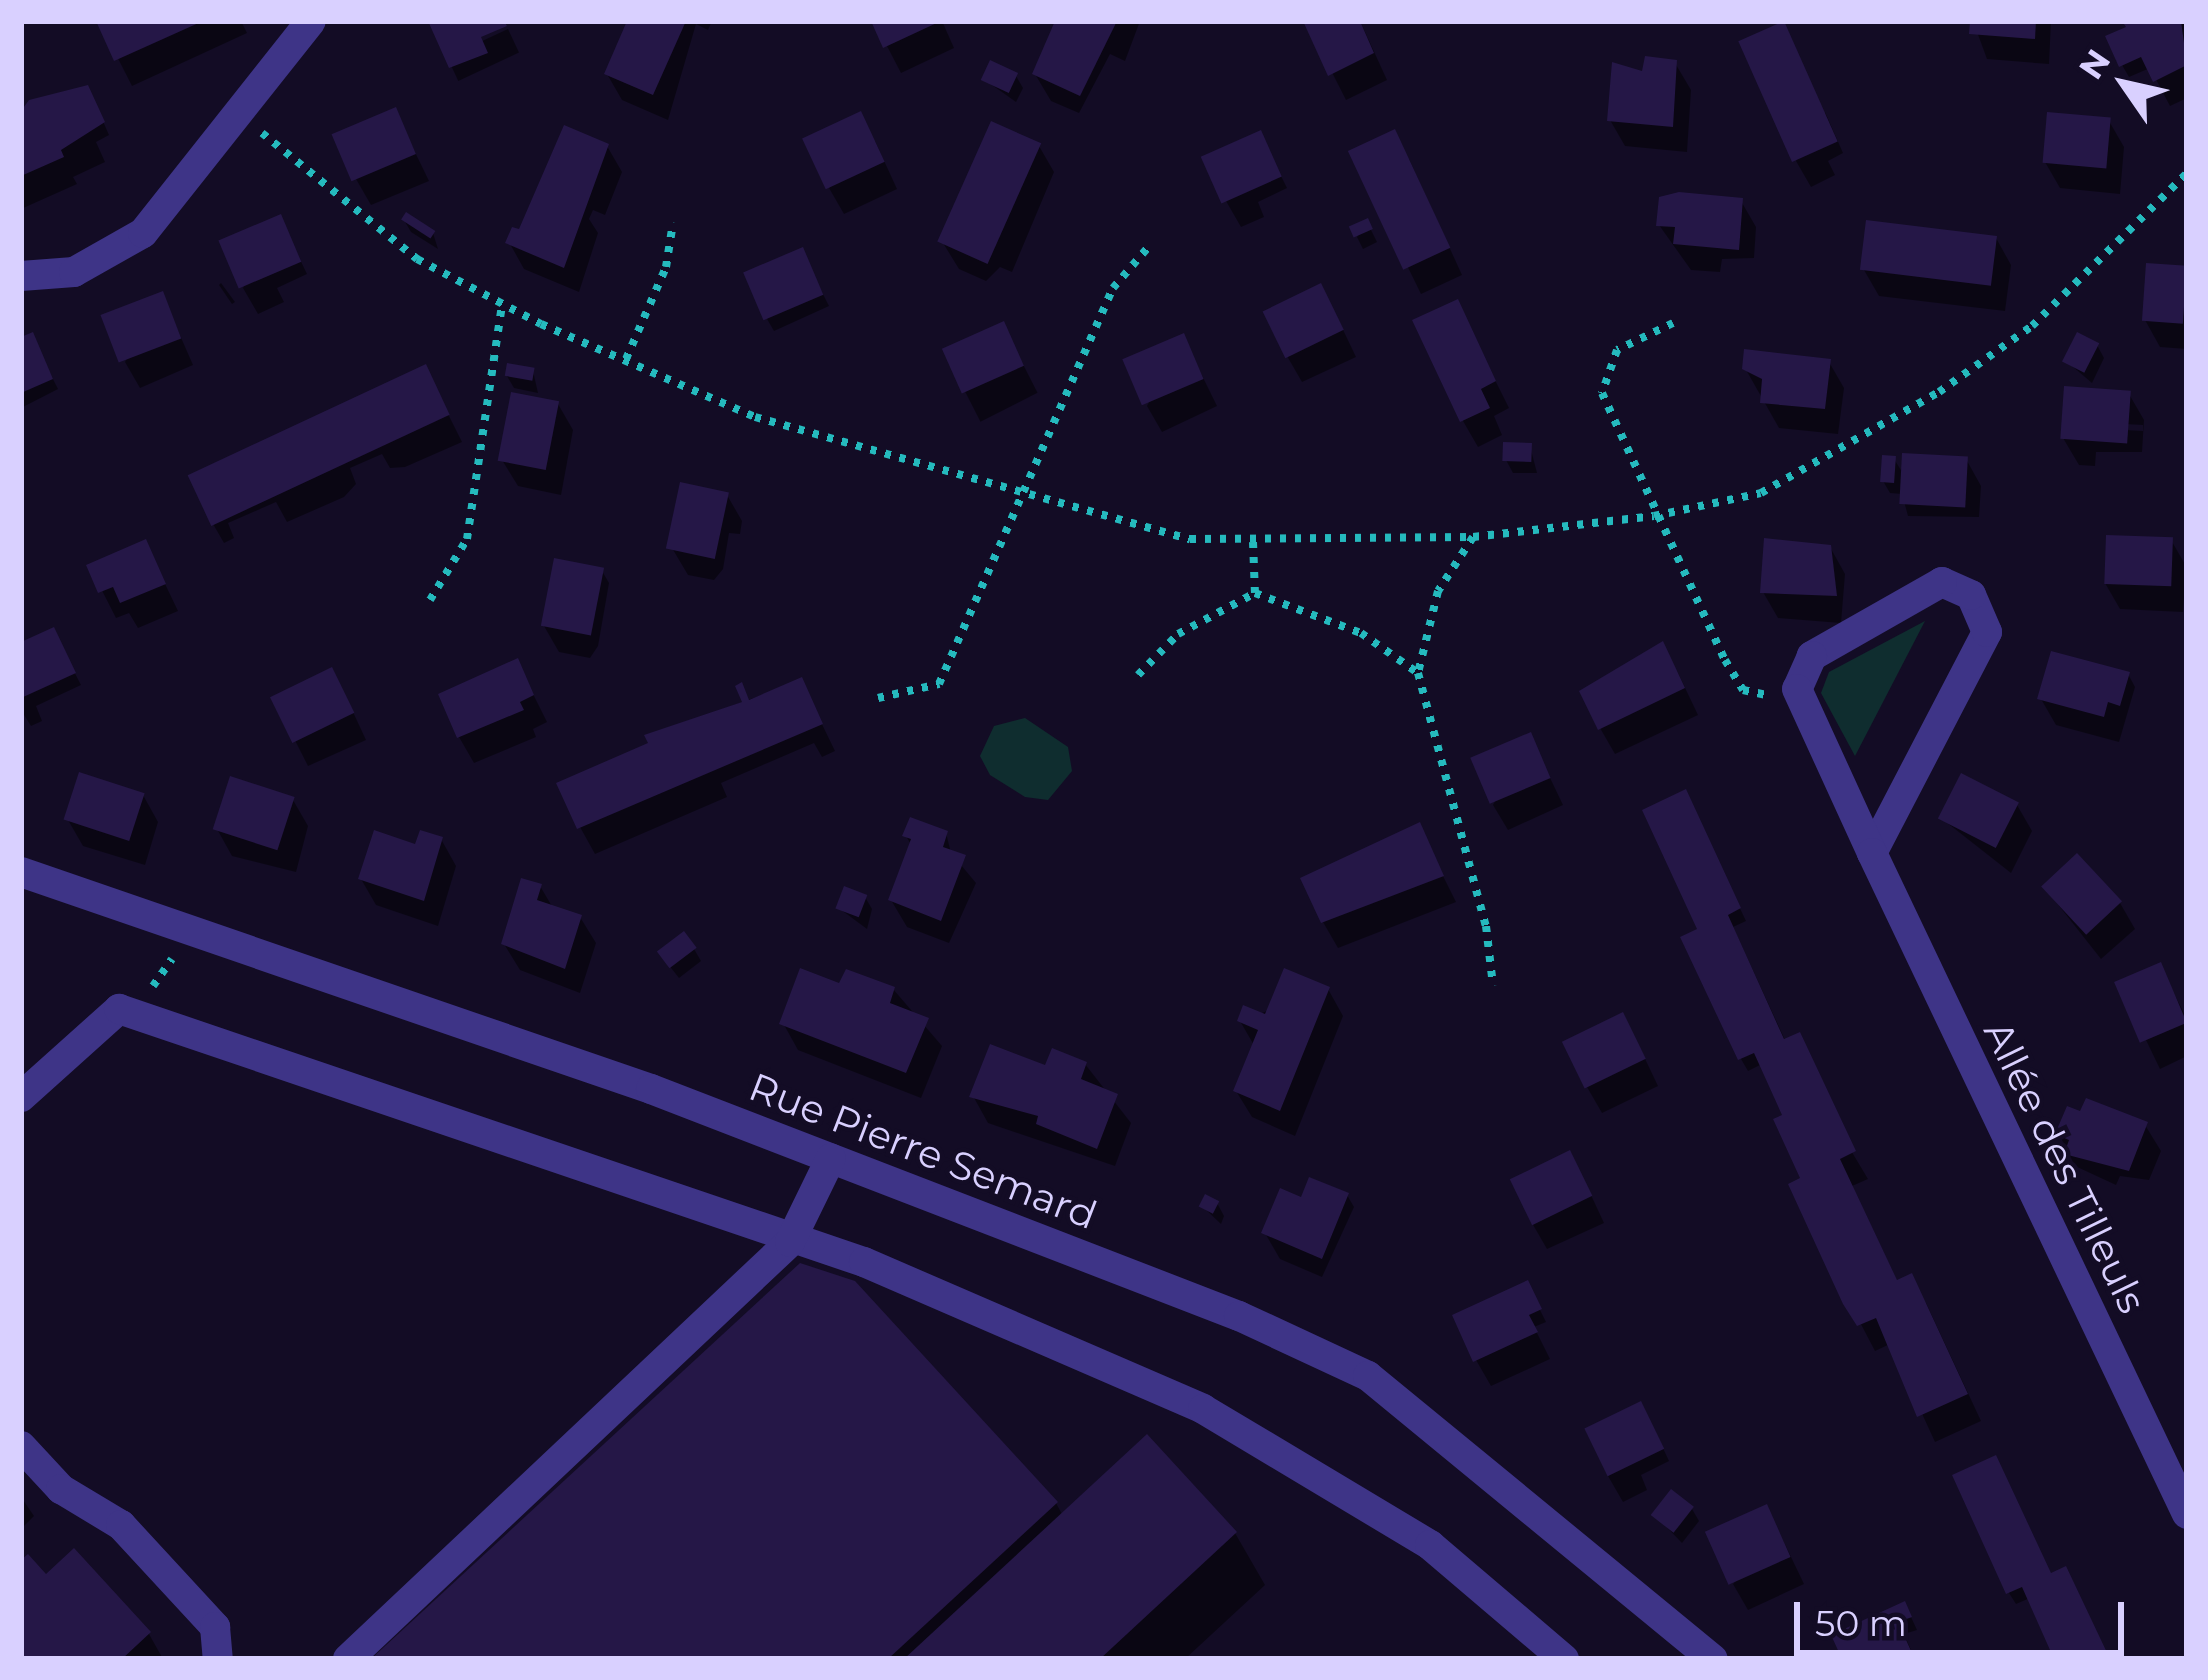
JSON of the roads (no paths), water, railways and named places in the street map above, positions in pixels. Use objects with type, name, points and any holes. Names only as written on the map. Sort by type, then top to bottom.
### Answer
[{"type":"street","points":[[21,276],[74,272],[143,233],[311,21]]},
{"type":"street","name":"Allée des Tilleuls","points":[[1872,853],[1987,632],[1971,595],[1942,582],[1812,656],[1797,689],[1872,853],[2187,1514]]},
{"type":"street","name":"Rue Pierre Semard","points":[[21,872],[832,1158],[1239,1316],[1368,1376],[1713,1659]]},
{"type":"street","points":[[21,1097],[119,1009],[235,1042],[790,1242],[864,1262],[1203,1409],[1430,1545],[1564,1659]]},
{"type":"street","points":[[348,1659],[790,1242],[832,1158]]},
{"type":"street","points":[[21,1446],[61,1489],[121,1525],[215,1627],[218,1659]]}]
